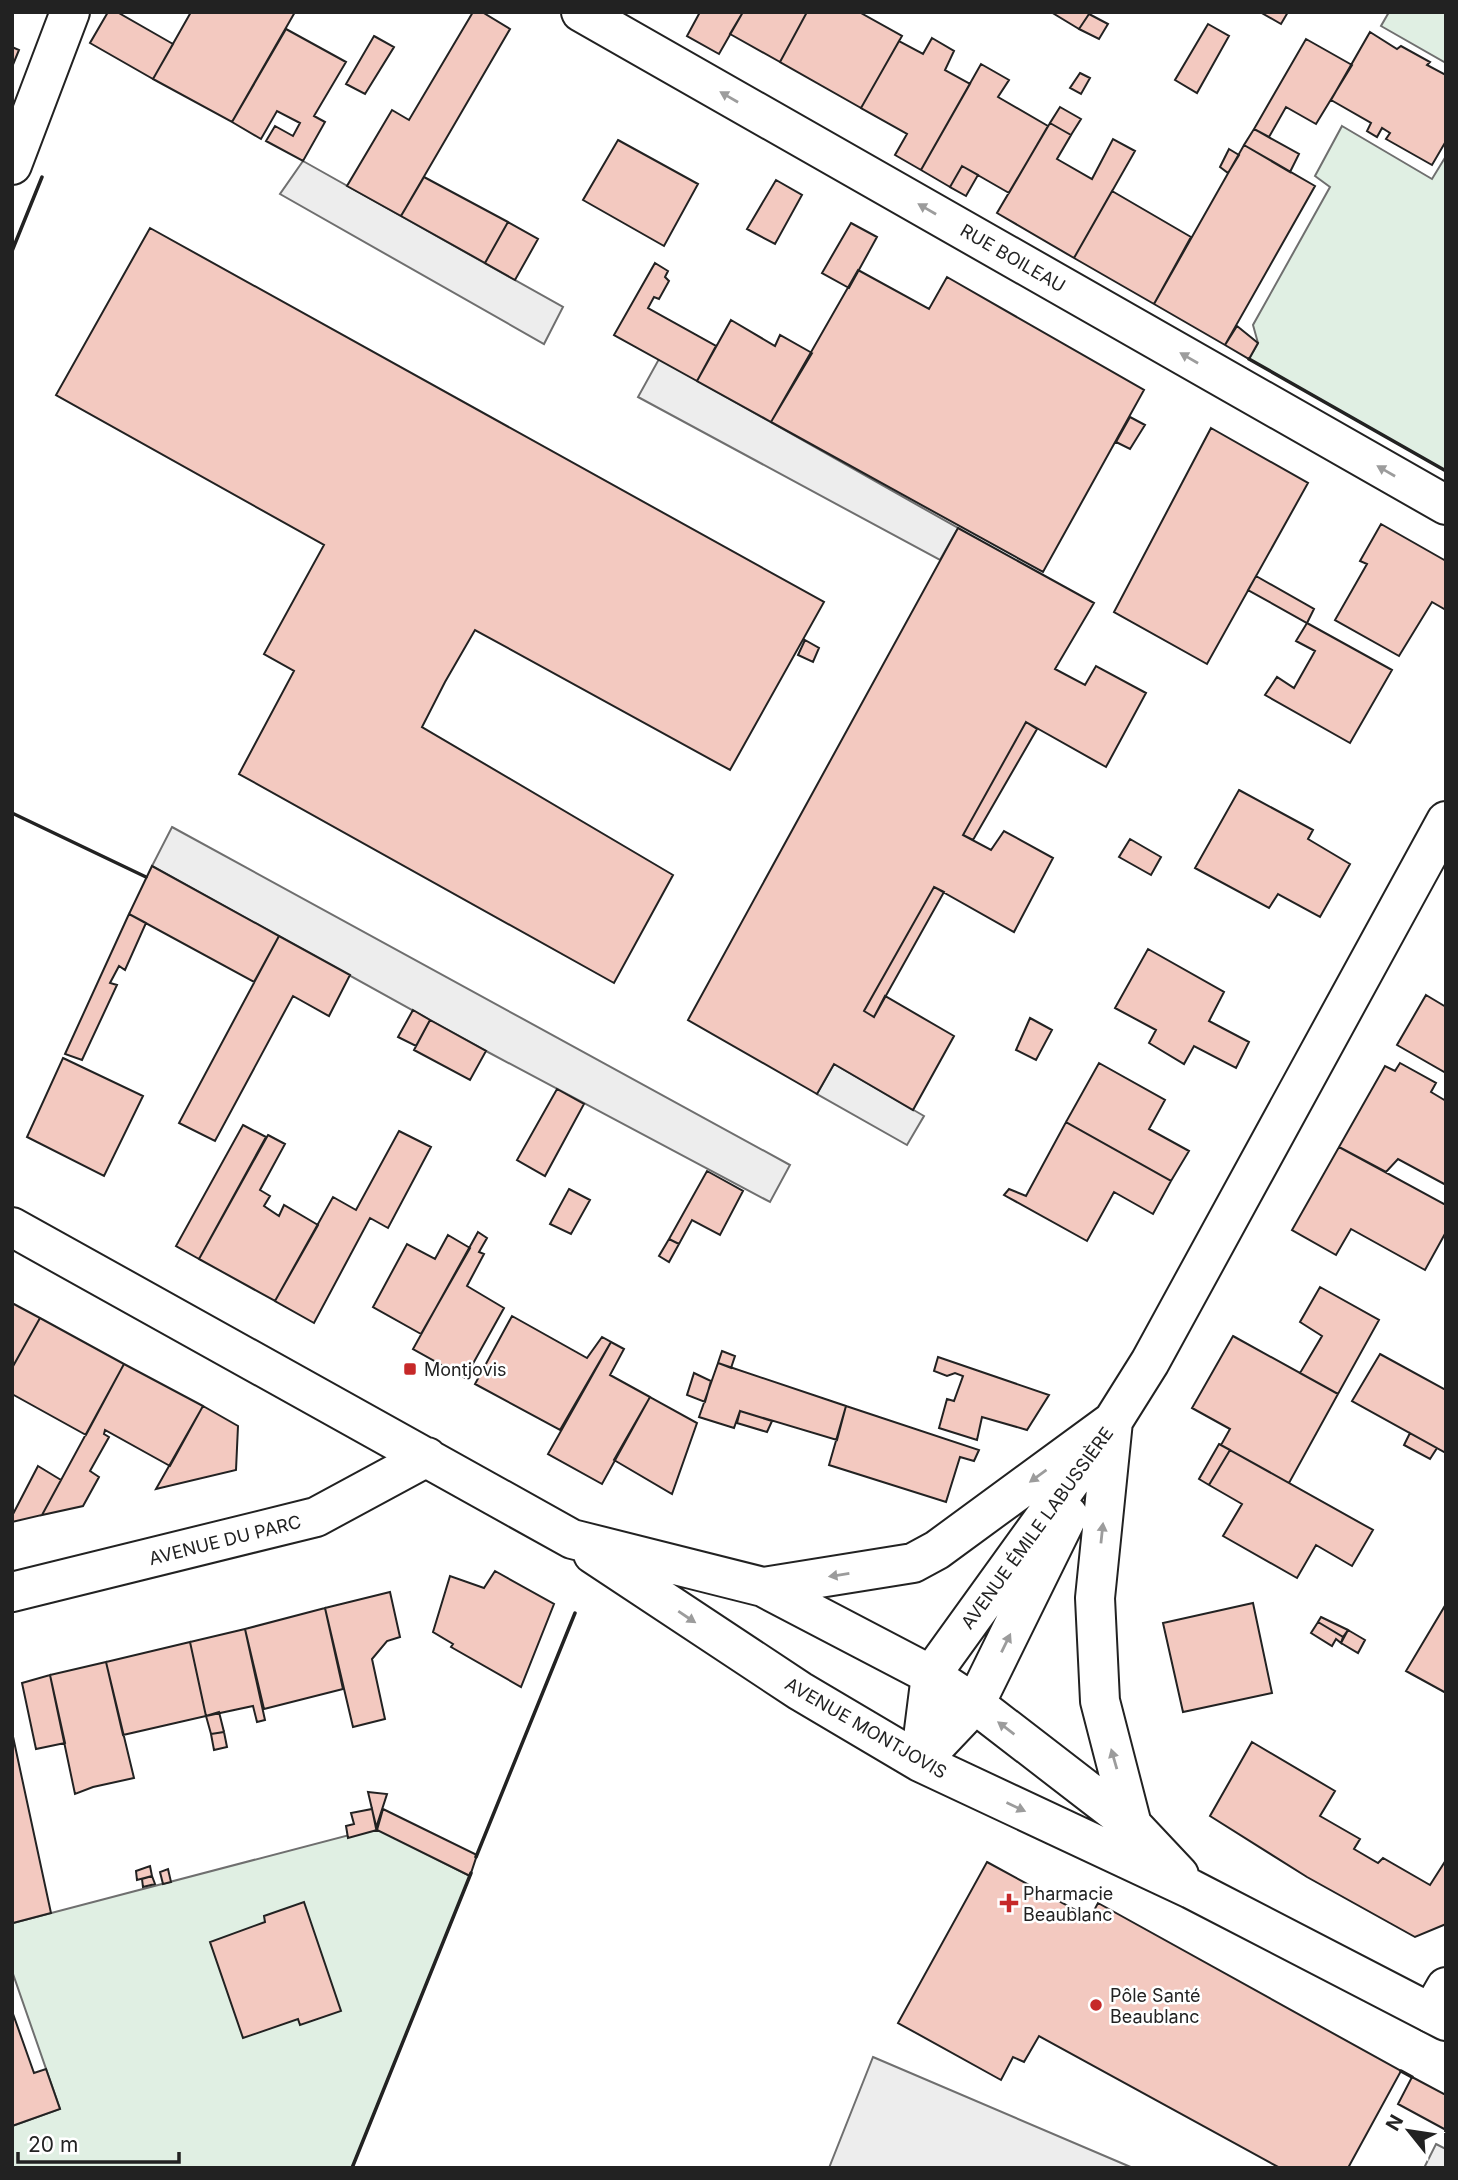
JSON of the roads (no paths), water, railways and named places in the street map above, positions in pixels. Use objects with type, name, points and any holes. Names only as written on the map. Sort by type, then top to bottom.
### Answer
[{"type":"street","points":[[12,165],[70,12]]},
{"type":"street","name":"RUE BOILEAU","points":[[580,12],[1446,505]]},
{"type":"street","points":[[12,1227],[572,1539],[763,1587],[913,1563],[937,1550],[1113,1421],[1150,1362],[1446,821]]},
{"type":"street","points":[[1113,1421],[1096,1611],[1104,1723],[1132,1825]]},
{"type":"street","name":"AVENUE ÉMILE LABUSSIÈRE","points":[[920,1762],[931,1675],[1113,1421]]},
{"type":"street","name":"AVENUE ÉMILE LABUSSIÈRE","points":[[920,1762],[975,1704],[1113,1421]]},
{"type":"street","name":"AVENUE DU PARC","points":[[12,1592],[316,1517],[427,1457]]},
{"type":"street","name":"AVENUE MONTJOVIS","points":[[572,1539],[800,1691],[920,1762],[1441,2007]]},
{"type":"street","name":"AVENUE MONTJOVIS","points":[[763,1587],[931,1675],[975,1704],[1132,1825],[1191,1889]]},
{"type":"place","name":"Montjovis","points":[[410,1369]]},
{"type":"place","name":"Pharmacie Beaublanc","points":[[1009,1903]]},
{"type":"place","name":"Pôle Santé Beaublanc","points":[[1096,2005]]}]
